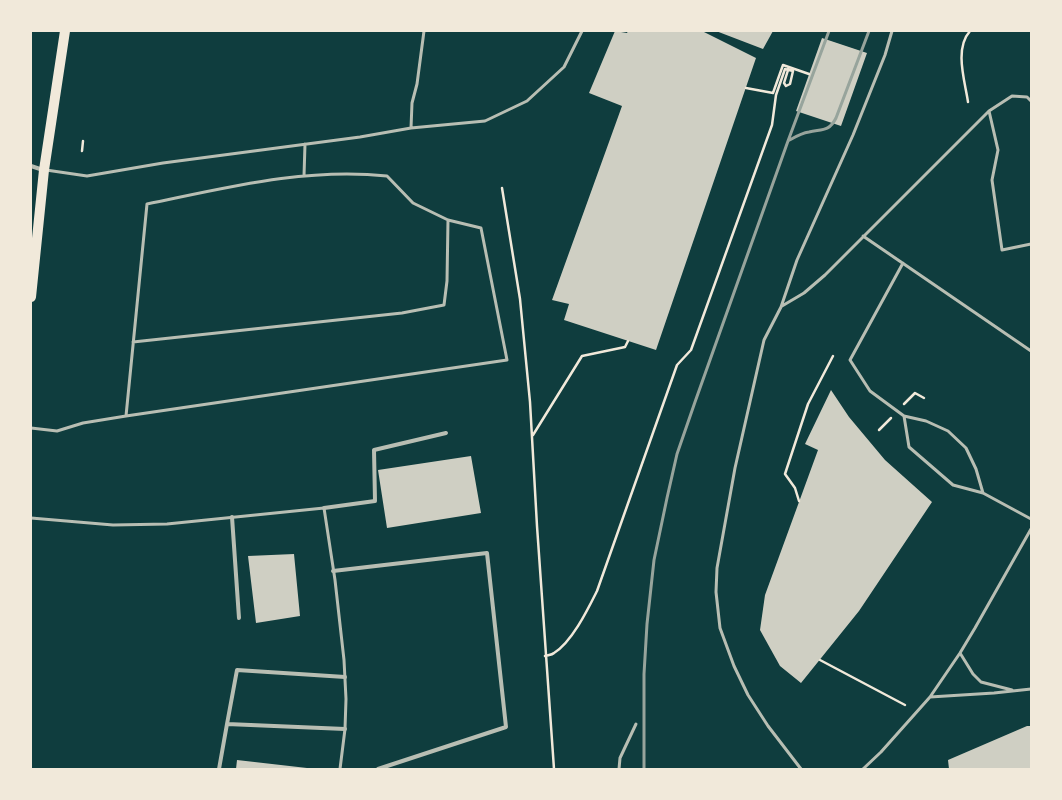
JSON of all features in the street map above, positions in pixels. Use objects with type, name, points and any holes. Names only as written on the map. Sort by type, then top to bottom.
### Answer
[{"type":"main road","points":[[31,297],[44,170],[65,31]]},
{"type":"street","points":[[31,166],[44,170]]},
{"type":"street","points":[[324,508],[375,501],[374,450],[446,433]]},
{"type":"street","points":[[232,517],[238,618]]},
{"type":"street","points":[[334,571],[487,553],[506,727],[378,769]]},
{"type":"street","points":[[220,769],[237,670],[345,677]]},
{"type":"street","points":[[227,724],[345,729]]},
{"type":"lane","points":[[410,128],[412,103],[417,84],[424,31]]},
{"type":"lane","points":[[44,170],[87,176],[163,163],[360,137],[410,128],[485,121],[528,100],[564,67],[582,31]]},
{"type":"lane","points":[[801,769],[768,726],[748,695],[734,666],[720,628],[716,592],[717,568],[735,468],[764,340],[781,307],[797,260],[853,135],[885,55],[892,31]]},
{"type":"lane","points":[[781,307],[804,293],[825,275],[989,111],[1012,96],[1027,97],[1031,101]]},
{"type":"lane","points":[[989,111],[998,150],[992,180],[1002,250],[1031,244]]},
{"type":"lane","points":[[304,176],[305,144]]},
{"type":"lane","points":[[31,428],[57,431],[83,423],[126,416],[507,360],[481,228],[448,220],[413,203],[386,176],[368,174],[304,176],[219,189],[147,204],[126,416]]},
{"type":"lane","points":[[133,342],[402,313],[444,305],[447,281],[448,220]]},
{"type":"lane","points":[[863,236],[1031,351]]},
{"type":"lane","points":[[903,263],[850,360],[870,391],[904,416],[926,421],[948,431],[966,448],[976,469],[983,492]]},
{"type":"lane","points":[[904,416],[909,447],[953,485],[983,492],[1031,519]]},
{"type":"lane","points":[[31,518],[113,525],[167,524],[324,508],[334,571],[344,660],[346,699],[345,729],[340,769]]},
{"type":"lane","points":[[863,769],[881,752],[930,696],[960,653],[1031,529]]},
{"type":"lane","points":[[960,653],[973,674],[981,682],[1014,690]]},
{"type":"lane","points":[[930,696],[994,693],[1031,689]]},
{"type":"lane","points":[[619,769],[620,758],[636,724]]},
{"type":"path","points":[[968,102],[961,57],[964,37],[970,31]]},
{"type":"path","points":[[746,88],[773,93],[783,65],[809,74]]},
{"type":"path","points":[[546,656],[554,653],[568,640],[588,610],[597,591],[677,366],[691,350],[708,305],[772,125],[776,95],[785,69],[793,71],[790,84],[786,86],[784,83],[786,79],[789,67]]},
{"type":"path","points":[[82,151],[83,141]]},
{"type":"path","points":[[502,188],[520,299],[532,436],[554,769]]},
{"type":"path","points":[[532,436],[582,356],[625,347],[628,341]]},
{"type":"path","points":[[799,501],[795,488],[785,474],[808,404],[833,356]]},
{"type":"path","points":[[820,660],[905,705]]},
{"type":"building","points":[[615,31],[627,33],[628,31],[702,31],[756,58],[656,350],[564,320],[569,304],[552,300],[622,106],[589,93]]},
{"type":"building","points":[[716,31],[773,31],[763,49]]},
{"type":"building","points":[[822,38],[867,53],[841,126],[796,111]]},
{"type":"building","points":[[831,390],[849,417],[885,460],[932,502],[859,611],[801,683],[780,666],[760,630],[765,595],[818,450],[805,444]]},
{"type":"building","points":[[471,456],[481,513],[387,528],[378,470]]},
{"type":"building","points":[[294,554],[300,616],[256,623],[248,556]]},
{"type":"building","points":[[1027,726],[1031,726],[1031,769],[949,769],[948,760]]},
{"type":"building","points":[[237,760],[307,768],[307,769],[236,769]]},
{"type":"railway","points":[[644,769],[644,674],[647,624],[654,560],[677,454],[788,141],[829,31]]},
{"type":"railway","points":[[788,141],[803,133],[825,129],[831,126],[836,118],[869,31]]}]
